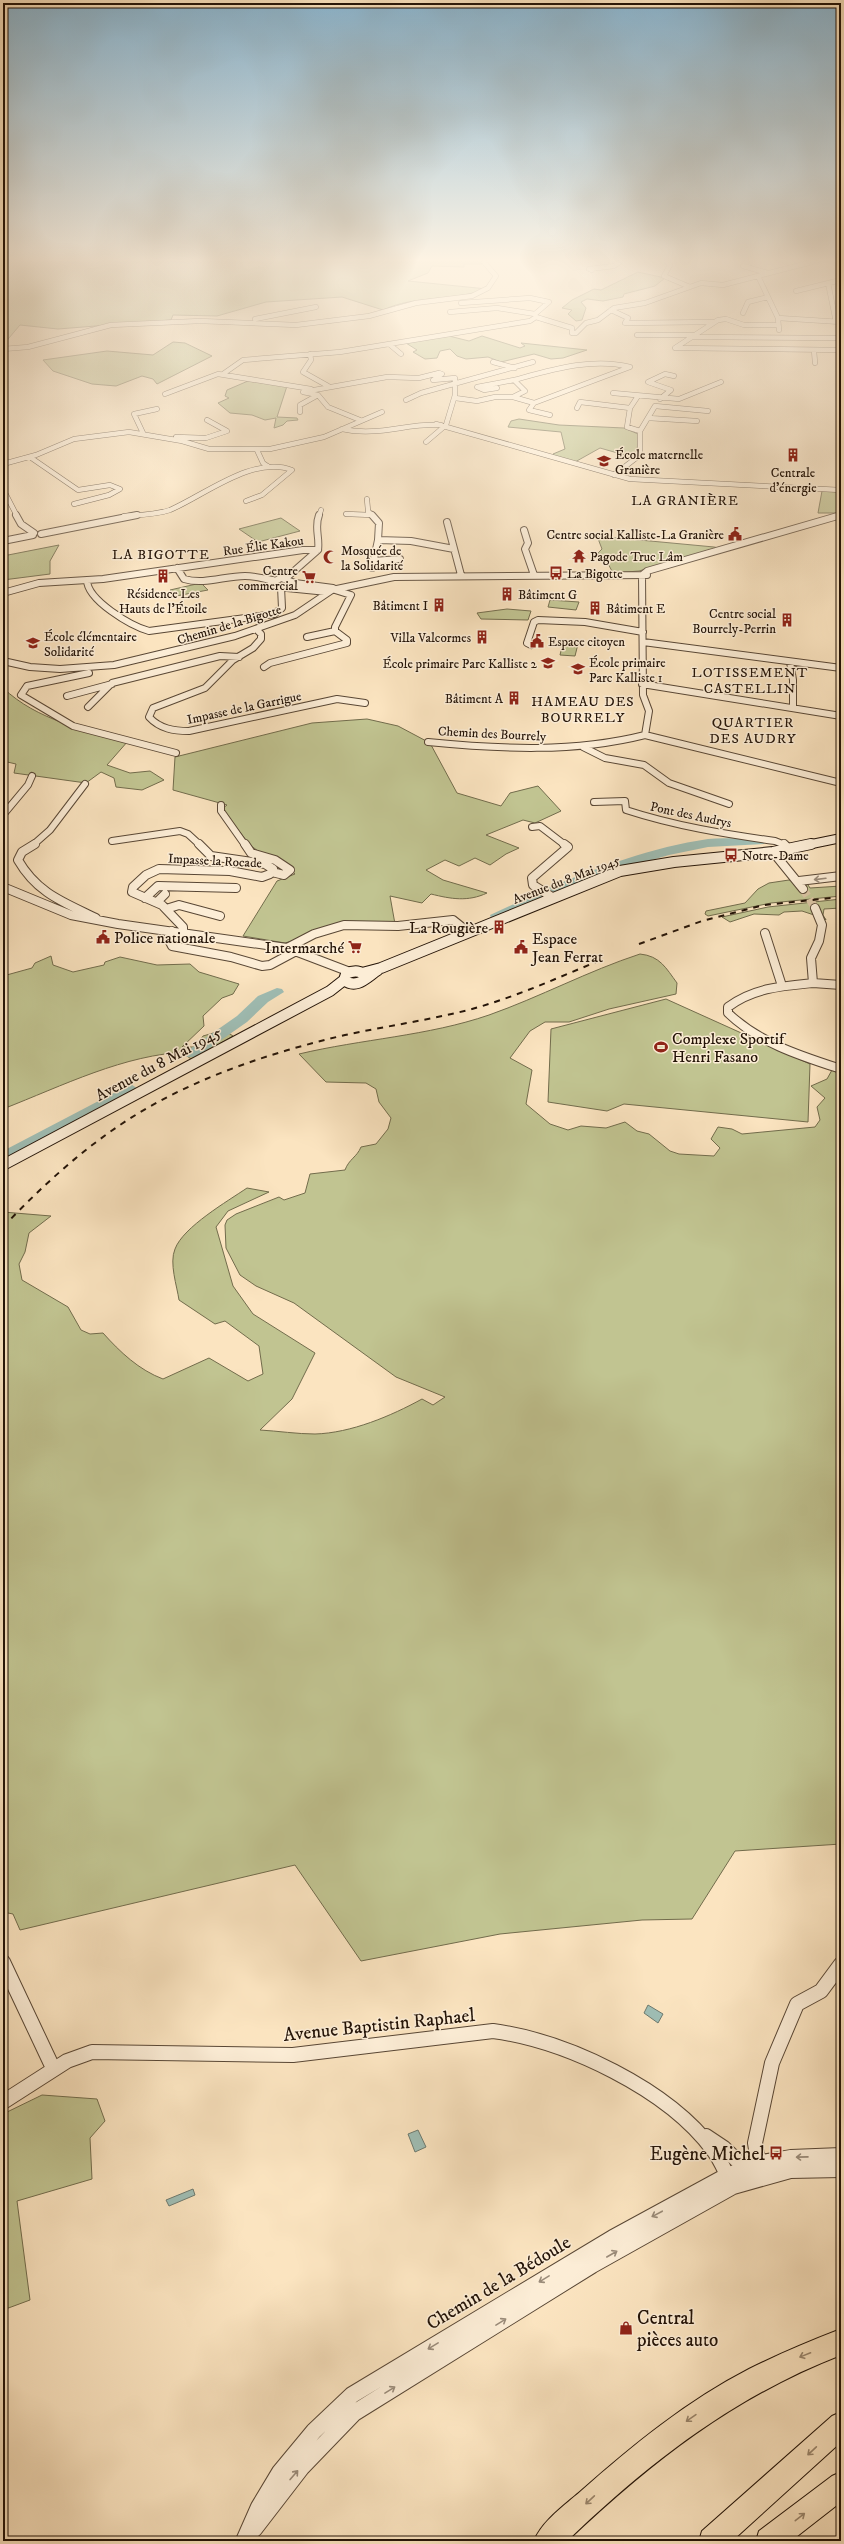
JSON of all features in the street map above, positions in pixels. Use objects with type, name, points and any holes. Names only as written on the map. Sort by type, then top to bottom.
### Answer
[{"type":"highway","points":[[547,2541],[638,2458],[708,2406],[783,2364],[841,2342]]},
{"type":"highway","points":[[712,2541],[841,2425]]},
{"type":"highway","points":[[769,2541],[841,2485]]},
{"type":"main road","name":"Avenue du 8 Mai 1945","points":[[330,990],[361,984],[365,975],[607,875],[644,866],[790,850],[841,838]]},
{"type":"main road","points":[[346,976],[365,975]]},
{"type":"main road","name":"Avenue du 8 Mai 1945","points":[[3,1165],[330,990],[346,976]]},
{"type":"main road","points":[[346,976],[354,985]]},
{"type":"street","points":[[165,394],[200,381]]},
{"type":"street","points":[[262,381],[311,389]]},
{"type":"street","points":[[319,381],[328,386]]},
{"type":"street","points":[[360,420],[328,406],[318,395],[303,392],[311,389],[363,381]]},
{"type":"street","points":[[406,400],[421,393],[466,381]]},
{"type":"street","points":[[497,388],[484,390],[476,387],[510,381]]},
{"type":"street","points":[[513,397],[525,391],[515,381]]},
{"type":"street","points":[[550,415],[529,410],[534,403],[593,381]]},
{"type":"street","points":[[651,381],[648,382],[671,390],[660,399]]},
{"type":"street","points":[[613,393],[660,399],[679,399],[721,382]]},
{"type":"street","points":[[426,442],[446,426],[454,400],[457,383]]},
{"type":"street","points":[[300,412],[300,406],[318,395]]},
{"type":"street","points":[[638,396],[630,408],[627,427],[640,431]]},
{"type":"street","points":[[454,400],[478,401],[495,397],[513,397],[534,403]]},
{"type":"street","points":[[576,408],[580,402],[630,408]]},
{"type":"street","points":[[600,413],[602,405]]},
{"type":"street","points":[[614,475],[640,455],[640,431],[655,406],[708,411]]},
{"type":"street","points":[[143,433],[134,414],[158,409]]},
{"type":"street","points":[[3,464],[30,457],[74,439],[129,432],[143,433],[209,449],[257,450],[324,437],[360,420],[382,412]]},
{"type":"street","points":[[648,418],[698,421]]},
{"type":"street","points":[[173,440],[179,436],[206,438],[227,431],[207,420]]},
{"type":"street","points":[[342,429],[364,434],[436,424],[614,475],[638,480],[841,490]]},
{"type":"street","points":[[257,450],[263,463],[269,467]]},
{"type":"street","points":[[30,457],[78,490],[110,485],[120,489],[110,495],[84,498],[74,504]]},
{"type":"street","points":[[3,541],[33,534],[72,530],[119,517],[168,510],[246,471],[269,467],[283,467],[292,470],[275,482],[262,495],[246,501]]},
{"type":"street","points":[[3,489],[21,524],[33,534]]},
{"type":"street","points":[[367,499],[368,511],[379,523],[378,540],[372,568]]},
{"type":"street","name":"Rue Élie Kakou","points":[[3,593],[39,583],[87,580],[304,550],[318,550],[320,546],[315,526],[321,510]]},
{"type":"street","points":[[346,514],[372,515]]},
{"type":"street","points":[[841,516],[644,575],[646,623],[643,630],[642,684],[643,695],[650,711],[645,735],[841,783]]},
{"type":"street","points":[[447,522],[461,575]]},
{"type":"street","points":[[524,530],[528,543],[525,549],[532,564],[534,575]]},
{"type":"street","points":[[378,540],[411,541],[454,549]]},
{"type":"street","points":[[87,580],[89,590],[116,614],[132,626],[148,631],[274,614],[282,608],[285,583],[318,550]]},
{"type":"street","points":[[373,561],[400,559]]},
{"type":"street","points":[[177,568],[184,579],[192,581],[219,581],[247,576],[332,590],[351,595],[334,627],[335,631]]},
{"type":"street","name":"Chemin de la Bigotte","points":[[3,661],[30,667],[81,669],[140,660],[217,642],[295,615],[332,590],[411,575],[644,575]]},
{"type":"street","points":[[285,583],[332,590]]},
{"type":"street","points":[[531,645],[527,643],[534,622],[538,620],[585,622],[643,630]]},
{"type":"street","name":"Impasse de la Garrigue","points":[[256,629],[261,634],[261,640],[239,657],[205,688],[153,708],[149,717],[163,728],[188,731],[337,699],[365,703]]},
{"type":"street","points":[[264,667],[270,663],[347,643],[347,640],[335,631],[307,637]]},
{"type":"street","points":[[643,642],[752,658],[841,668]]},
{"type":"street","points":[[66,696],[220,656],[239,657]]},
{"type":"street","points":[[140,660],[125,667],[27,686],[23,688],[21,695],[73,726],[176,753]]},
{"type":"street","points":[[790,662],[793,680],[793,707]]},
{"type":"street","points":[[88,707],[112,683]]},
{"type":"street","points":[[642,684],[793,707],[841,716]]},
{"type":"street","name":"Chemin des Bourrely","points":[[428,742],[515,749],[583,747],[645,735]]},
{"type":"street","points":[[583,747],[605,758],[644,765],[669,783],[729,804]]},
{"type":"street","points":[[3,815],[28,785],[32,776]]},
{"type":"street","points":[[85,784],[70,801],[46,835],[23,852],[18,860],[26,874],[48,895],[91,914],[97,919],[95,920]]},
{"type":"street","name":"Pont des Audrys","points":[[594,802],[625,801],[626,810],[648,817],[729,834],[782,842],[790,850]]},
{"type":"street","name":"Impasse la Rocade","points":[[183,932],[183,927],[157,902],[134,894],[133,888],[146,875],[159,869],[224,870],[262,877],[272,872],[284,874],[290,870],[275,860],[251,853],[221,811],[221,805]]},
{"type":"street","points":[[532,827],[540,826],[568,847],[532,878],[533,885],[552,897]]},
{"type":"street","name":"Impasse la Rocade","points":[[112,841],[180,831],[188,834],[211,856],[265,864],[272,869],[272,872]]},
{"type":"street","points":[[773,852],[791,876],[799,881],[803,889]]},
{"type":"street","points":[[799,881],[841,876]]},
{"type":"street","name":"Impasse la Rocade","points":[[145,898],[158,886],[236,888]]},
{"type":"street","points":[[3,887],[59,912],[95,920],[298,950],[331,966],[346,976]]},
{"type":"street","points":[[157,902],[165,894]]},
{"type":"street","points":[[166,909],[179,905],[220,916]]},
{"type":"street","points":[[813,983],[811,958],[819,941],[822,925],[815,908]]},
{"type":"street","points":[[287,948],[314,934],[344,925],[425,925],[453,920],[458,922],[468,932]]},
{"type":"street","points":[[172,931],[168,938],[172,946],[231,957],[255,966],[270,965],[298,950]]},
{"type":"street","points":[[765,933],[768,948],[773,955],[782,986]]},
{"type":"street","points":[[841,985],[813,983],[782,986],[752,992],[740,997],[728,1007],[728,1013],[734,1021],[778,1046],[841,1070]]},
{"type":"street","points":[[3,1962],[53,2068]]},
{"type":"street","points":[[762,2163],[755,2143],[772,2063],[797,2004],[821,1990],[841,1964]]},
{"type":"street","name":"Avenue Baptistin Raphael","points":[[3,2102],[18,2095],[53,2068],[79,2054],[92,2052],[293,2055],[492,2032],[509,2032],[531,2037],[593,2060],[634,2085],[688,2125],[724,2148],[750,2174]]},
{"type":"street","name":"Avenue Baptistin Raphael","points":[[688,2125],[712,2148],[730,2181]]},
{"type":"street","name":"Chemin de la Bédoule","points":[[750,2174],[762,2163],[791,2158],[841,2156]]},
{"type":"street","name":"Chemin de la Bédoule","points":[[245,2541],[284,2487],[323,2442],[354,2413],[730,2181],[750,2174],[790,2170],[841,2169]]},
{"type":"green space","points":[[82,381],[130,381],[116,386],[92,384]]},
{"type":"green space","points":[[154,381],[163,381],[157,384]]},
{"type":"green space","points":[[248,381],[287,386],[277,417],[297,418],[298,420],[287,421],[283,425],[274,428],[276,418],[265,420],[252,415],[230,413],[218,403],[229,398],[225,396],[227,390]]},
{"type":"green space","points":[[519,419],[559,425],[624,428],[638,434],[637,456],[635,458],[600,448],[575,462],[554,456],[553,454],[565,449],[561,432],[508,427],[511,421]]},
{"type":"green space","points":[[822,491],[841,492],[841,513],[818,513]]},
{"type":"green space","points":[[281,518],[300,531],[258,542],[239,529]]},
{"type":"green space","points":[[597,536],[719,548],[639,571],[613,573],[605,558],[600,558],[598,553],[602,549]]},
{"type":"green space","points":[[59,545],[50,561],[50,574],[3,580],[3,556]]},
{"type":"green space","points":[[201,583],[208,590],[176,596],[170,590]]},
{"type":"green space","points":[[550,600],[579,602],[576,610],[548,607]]},
{"type":"green space","points":[[507,609],[531,611],[528,620],[481,619],[477,613]]},
{"type":"green space","points":[[563,643],[578,644],[575,656],[560,655]]},
{"type":"green space","points":[[3,688],[16,699],[46,716],[78,728],[128,741],[107,765],[130,773],[150,771],[164,780],[142,790],[116,787],[114,778],[101,772],[86,783],[14,773],[16,764],[3,761]]},
{"type":"green space","points":[[367,719],[398,726],[430,743],[457,793],[501,806],[510,793],[538,786],[561,811],[535,823],[523,820],[486,835],[519,848],[506,854],[490,865],[475,858],[459,866],[445,860],[426,870],[443,880],[487,893],[480,896],[459,899],[431,894],[422,903],[390,896],[395,924],[355,923],[285,943],[243,936],[277,881],[295,874],[278,858],[262,854],[250,845],[222,809],[227,805],[173,790],[175,757],[312,723]]},
{"type":"green space","points":[[789,880],[804,885],[806,882],[810,888],[841,886],[841,896],[771,903],[708,916],[705,914],[706,911],[745,903],[758,889],[769,883]]},
{"type":"green space","points":[[841,899],[841,908],[824,909],[823,915],[826,920],[818,910],[814,915],[802,911],[784,912],[779,915],[754,914],[730,922],[722,917],[768,907]]},
{"type":"green space","points":[[640,954],[653,957],[666,968],[677,983],[676,994],[609,1009],[569,1022],[545,1022],[530,1031],[510,1058],[532,1070],[526,1104],[550,1124],[568,1130],[581,1126],[606,1128],[625,1122],[637,1131],[649,1134],[670,1151],[679,1154],[714,1156],[720,1148],[711,1139],[718,1127],[732,1129],[742,1134],[815,1127],[820,1120],[817,1107],[825,1098],[811,1086],[827,1079],[832,1070],[841,1073],[841,1844],[735,1851],[692,1919],[642,1920],[500,1934],[361,1961],[295,1865],[20,1930],[13,1914],[3,1912],[3,1212],[51,1216],[29,1233],[25,1252],[19,1264],[22,1280],[68,1307],[81,1330],[90,1334],[103,1333],[130,1360],[146,1371],[163,1379],[209,1358],[248,1381],[263,1374],[259,1346],[225,1321],[215,1324],[179,1300],[173,1268],[173,1255],[175,1249],[187,1232],[196,1223],[218,1207],[247,1188],[269,1192],[228,1211],[216,1227],[233,1286],[253,1314],[315,1353],[292,1399],[260,1430],[308,1434],[329,1433],[357,1427],[397,1412],[422,1399],[433,1405],[445,1397],[396,1377],[294,1303],[256,1286],[240,1275],[226,1248],[225,1225],[227,1220],[236,1214],[279,1197],[284,1200],[305,1193],[310,1174],[345,1170],[361,1147],[376,1144],[388,1129],[391,1118],[379,1102],[376,1089],[366,1083],[326,1082],[299,1054],[419,1033],[466,1022],[508,1008],[602,968]]},
{"type":"green space","points":[[51,956],[53,965],[73,972],[104,965],[105,962],[120,957],[157,965],[190,964],[199,972],[239,984],[233,994],[222,998],[203,1016],[204,1026],[182,1047],[196,1047],[203,1036],[224,1030],[233,1036],[192,1060],[186,1055],[188,1052],[164,1054],[117,1065],[71,1081],[3,1109],[3,976],[32,968],[35,963]]},
{"type":"green space","name":"Complexe Sportif Henri Fasano","points":[[666,999],[810,1064],[808,1122],[624,1104],[607,1111],[548,1102],[551,1029]]},
{"type":"green space","points":[[42,2095],[97,2099],[105,2121],[90,2138],[92,2179],[17,2201],[30,2300],[3,2310],[3,2114]]},
{"type":"water","points":[[648,2005],[663,2014],[658,2023],[644,2013]]},
{"type":"water","points":[[418,2130],[426,2147],[415,2152],[408,2134]]},
{"type":"water","points":[[193,2189],[195,2195],[169,2206],[166,2200]]},
{"type":"waterway","points":[[552,891],[590,875],[628,862],[668,851],[708,843],[760,841]]},
{"type":"waterway","points":[[496,915],[543,896]]},
{"type":"waterway","points":[[192,1054],[242,1019],[263,999],[277,992]]},
{"type":"waterway","points":[[3,1157],[131,1089]]},
{"type":"tunnel","points":[[803,889],[815,908]]},
{"type":"railway","points":[[639,944],[702,921],[764,905],[841,897]]},
{"type":"railway","points":[[3,1227],[54,1177],[90,1147],[128,1119],[172,1095],[219,1073],[320,1041],[472,1009],[504,999],[596,962]]},
{"type":"place","name":"Centrale d'énergie","points":[[793,455]]},
{"type":"place","name":"École maternelle Granière","points":[[604,461]]},
{"type":"place","name":"Centre social Kalliste-La Granière","points":[[735,534]]},
{"type":"place","name":"Pagode Truc Lâm","points":[[579,556]]},
{"type":"place","name":"Mosquée de la Solidarité","points":[[330,557]]},
{"type":"place","name":"La Bigotte","points":[[556,573]]},
{"type":"place","name":"Résidence Les Hauts de l'Étoile","points":[[163,576]]},
{"type":"place","name":"Centre commercial","points":[[309,577]]},
{"type":"place","name":"Bâtiment G","points":[[507,594]]},
{"type":"place","name":"Bâtiment I","points":[[439,605]]},
{"type":"place","name":"Bâtiment E","points":[[595,608]]},
{"type":"place","name":"Centre social Bourrely-Perrin","points":[[787,620]]},
{"type":"place","name":"Villa Valcormes","points":[[482,637]]},
{"type":"place","name":"Espace citoyen","points":[[537,641]]},
{"type":"place","name":"École élémentaire Solidarité","points":[[33,643]]},
{"type":"place","name":"École primaire Parc Kalliste 2","points":[[548,663]]},
{"type":"place","name":"École primaire Parc Kalliste 1","points":[[578,669]]},
{"type":"place","name":"Bâtiment A","points":[[514,698]]},
{"type":"place","name":"Notre-Dame","points":[[731,855]]},
{"type":"place","name":"La Rougière","points":[[499,927]]},
{"type":"place","name":"Police nationale","points":[[103,937]]},
{"type":"place","name":"Intermarché","points":[[355,947]]},
{"type":"place","name":"Espace Jean Ferrat","points":[[521,947]]},
{"type":"place","name":"Complexe Sportif Henri Fasano","points":[[661,1047]]},
{"type":"place","name":"Eugène Michel","points":[[776,2153]]},
{"type":"place","name":"Central pièces auto","points":[[626,2328]]},
{"type":"district","name":"LA GRANIÈRE","points":[[685,500]]},
{"type":"district","name":"LA BIGOTTE","points":[[161,554]]},
{"type":"district","name":"LOTISSEMENT CASTELLIN","points":[[750,680]]},
{"type":"district","name":"HAMEAU DES BOURRELY","points":[[583,710]]},
{"type":"district","name":"QUARTIER DES AUDRY","points":[[753,730]]}]
